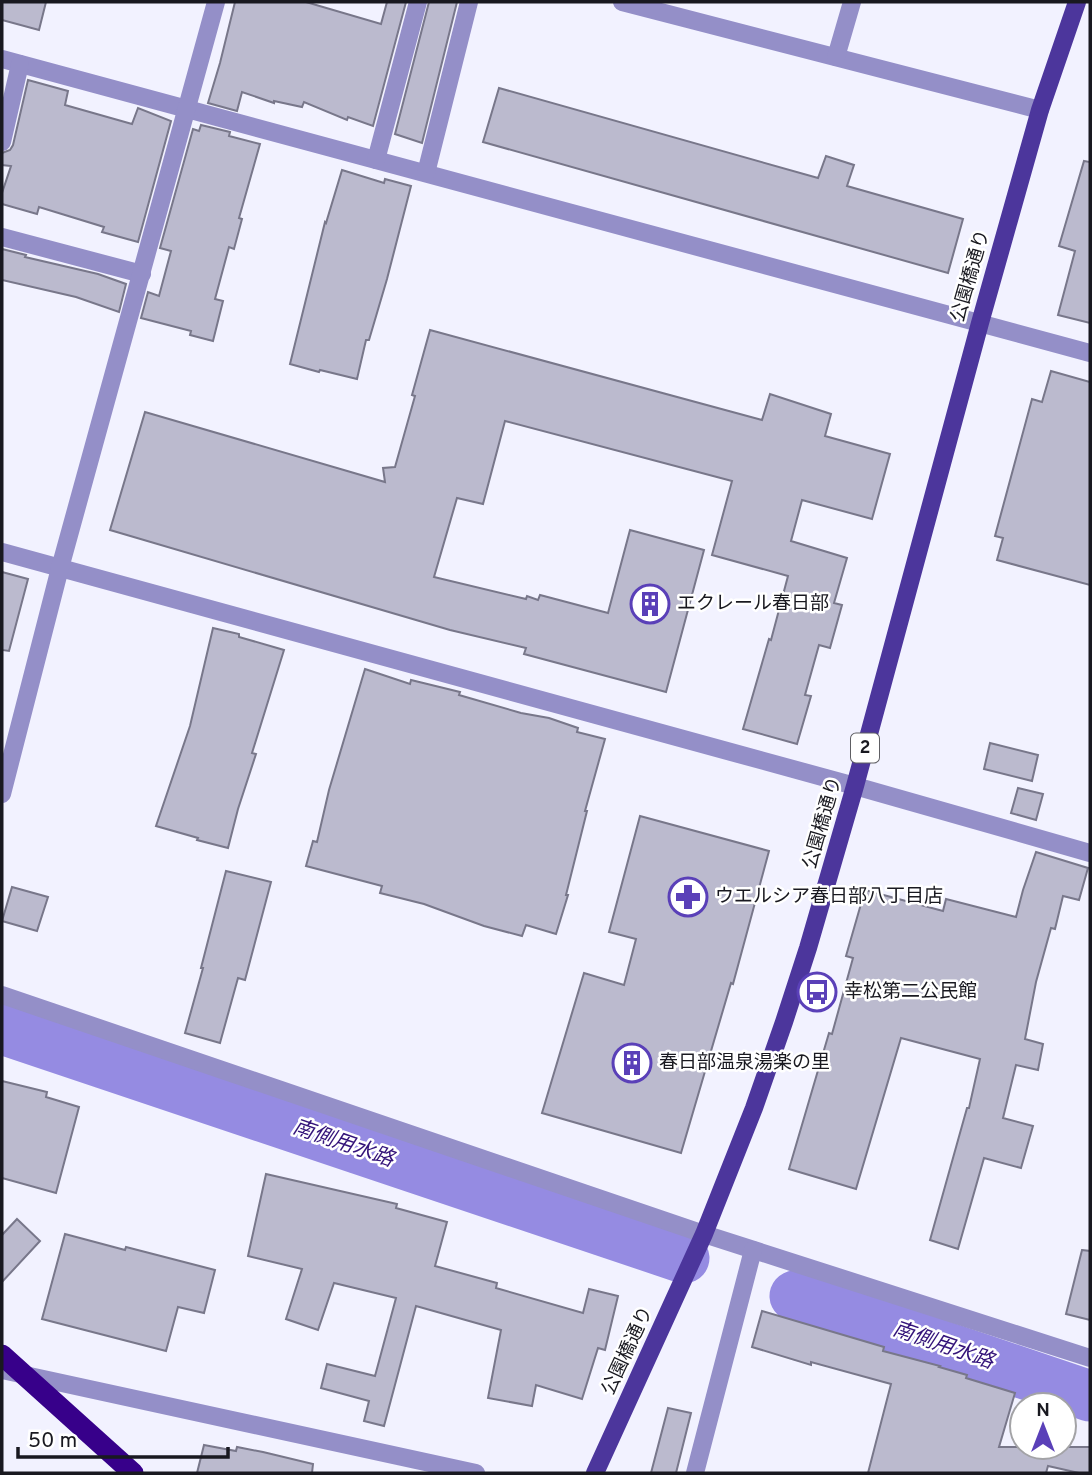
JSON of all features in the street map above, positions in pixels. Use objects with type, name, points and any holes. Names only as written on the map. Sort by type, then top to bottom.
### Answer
[{"type":"highway","points":[[2,1355],[133,1473]]},
{"type":"main road","name":"公園橋通り","points":[[595,1473],[704,1234],[754,1108],[784,1022],[855,786],[1040,110],[1077,2]]},
{"type":"street","points":[[2,794],[60,568],[216,2]]},
{"type":"street","points":[[376,160],[418,2]]},
{"type":"street","points":[[426,173],[469,2]]},
{"type":"street","points":[[622,2],[1040,110]]},
{"type":"street","points":[[836,57],[852,2]]},
{"type":"street","points":[[2,59],[1090,353]]},
{"type":"street","points":[[2,142],[20,64]]},
{"type":"street","points":[[2,237],[142,274]]},
{"type":"street","points":[[2,552],[1090,852]]},
{"type":"street","points":[[2,995],[704,1234],[1090,1358]]},
{"type":"street","points":[[695,1473],[753,1250]]},
{"type":"street","points":[[2,1370],[476,1473]]},
{"type":"building","points":[[2,2],[46,2],[39,30],[2,20]]},
{"type":"building","points":[[235,2],[306,2],[381,24],[387,2],[406,2],[373,126],[348,117],[347,120],[304,102],[302,107],[274,103],[242,92],[237,111],[208,103]]},
{"type":"building","points":[[429,2],[457,2],[422,143],[395,134]]},
{"type":"building","points":[[28,80],[68,91],[65,105],[132,124],[138,108],[171,121],[138,242],[102,232],[104,227],[39,207],[37,214],[2,204],[2,193],[11,166],[2,165],[2,153],[10,150],[13,145]]},
{"type":"building","points":[[499,88],[818,178],[826,156],[854,165],[847,186],[963,219],[948,273],[483,142]]},
{"type":"building","points":[[201,125],[230,132],[229,136],[260,144],[239,218],[242,219],[234,249],[229,247],[215,299],[223,301],[213,341],[190,335],[191,331],[141,318],[148,292],[159,296],[171,251],[160,248],[193,129],[199,131]]},
{"type":"building","points":[[1084,161],[1090,162],[1090,323],[1058,315],[1075,251],[1059,246]]},
{"type":"building","points":[[342,170],[384,183],[385,179],[411,186],[357,379],[290,364],[325,222]]},
{"type":"building","points":[[2,249],[126,284],[119,312],[76,297],[2,280]]},
{"type":"building","points":[[430,330],[762,420],[770,394],[831,414],[825,436],[890,454],[872,519],[802,500],[791,541],[847,558],[834,603],[842,605],[830,648],[819,645],[805,695],[811,696],[797,744],[743,729],[788,576],[712,555],[732,481],[505,421],[483,504],[457,498],[434,577],[526,599],[527,596],[538,600],[540,595],[608,613],[630,530],[704,550],[666,692],[524,654],[526,648],[450,630],[110,530],[145,412],[385,482],[383,468],[395,467]]},
{"type":"building","points":[[1051,371],[1090,382],[1090,585],[997,560],[1003,538],[995,536],[1032,399],[1042,402]]},
{"type":"building","points":[[2,572],[28,579],[9,651],[2,650]]},
{"type":"building","points":[[213,628],[284,650],[252,753],[256,754],[228,848],[156,826],[190,726]]},
{"type":"building","points":[[365,669],[410,684],[411,680],[460,692],[459,695],[549,718],[578,728],[577,732],[605,739],[585,811],[568,895],[556,934],[526,925],[522,936],[484,926],[424,904],[380,893],[382,886],[306,866],[313,841],[317,842],[329,790]]},
{"type":"building","points":[[990,743],[1038,755],[1032,781],[984,769]]},
{"type":"building","points":[[1018,788],[1043,794],[1036,820],[1011,813]]},
{"type":"building","points":[[640,816],[769,851],[733,984],[731,983],[681,1153],[542,1113],[584,973],[624,985],[636,939],[609,932]]},
{"type":"building","points":[[1036,852],[1088,868],[1079,900],[1063,896],[1055,929],[1051,928],[1036,982],[1025,1039],[1043,1044],[1038,1070],[1016,1065],[1003,1118],[1033,1126],[1021,1168],[984,1158],[958,1249],[930,1240],[969,1108],[980,1059],[901,1038],[856,1189],[789,1169],[853,958],[846,956],[865,890],[943,911],[946,899],[1016,917]]},
{"type":"building","points":[[226,871],[271,882],[245,980],[238,978],[220,1043],[185,1033]]},
{"type":"building","points":[[12,887],[48,897],[37,931],[2,921]]},
{"type":"building","points":[[2,1081],[47,1092],[46,1097],[79,1107],[56,1193],[2,1178]]},
{"type":"building","points":[[266,1174],[397,1204],[396,1208],[447,1222],[435,1266],[497,1283],[496,1288],[583,1313],[589,1289],[618,1296],[605,1350],[598,1348],[582,1399],[536,1385],[532,1406],[488,1398],[501,1330],[416,1306],[384,1426],[364,1421],[369,1401],[321,1388],[327,1364],[375,1376],[396,1298],[334,1283],[318,1330],[286,1319],[302,1269],[248,1256]]},
{"type":"building","points":[[17,1219],[40,1241],[2,1282],[2,1235]]},
{"type":"building","points":[[65,1234],[215,1270],[204,1313],[178,1307],[166,1351],[42,1319]]},
{"type":"building","points":[[1082,1250],[1090,1251],[1090,1320],[1066,1314]]},
{"type":"building","points":[[762,1311],[884,1347],[883,1351],[967,1375],[966,1378],[1008,1391],[1008,1417],[999,1447],[1008,1447],[1008,1461],[1078,1461],[1078,1447],[1090,1447],[1090,1473],[1048,1466],[1046,1473],[868,1473],[891,1384],[811,1362],[811,1365],[752,1347]]},
{"type":"building","points":[[668,1408],[691,1413],[676,1473],[651,1473]]},
{"type":"building","points":[[204,1445],[236,1451],[237,1447],[313,1464],[312,1473],[197,1473]]},
{"type":"waterway","name":"南側用水路","points":[[2,1029],[684,1258]]},
{"type":"waterway","name":"南側用水路","points":[[795,1296],[1090,1396]]},
{"type":"place","name":"エクレール春日部","points":[[650,604]]},
{"type":"place","name":"ウエルシア春日部八丁目店","points":[[688,897]]},
{"type":"place","name":"幸松第二公民館","points":[[817,992]]},
{"type":"place","name":"春日部温泉湯楽の里","points":[[632,1063]]}]
